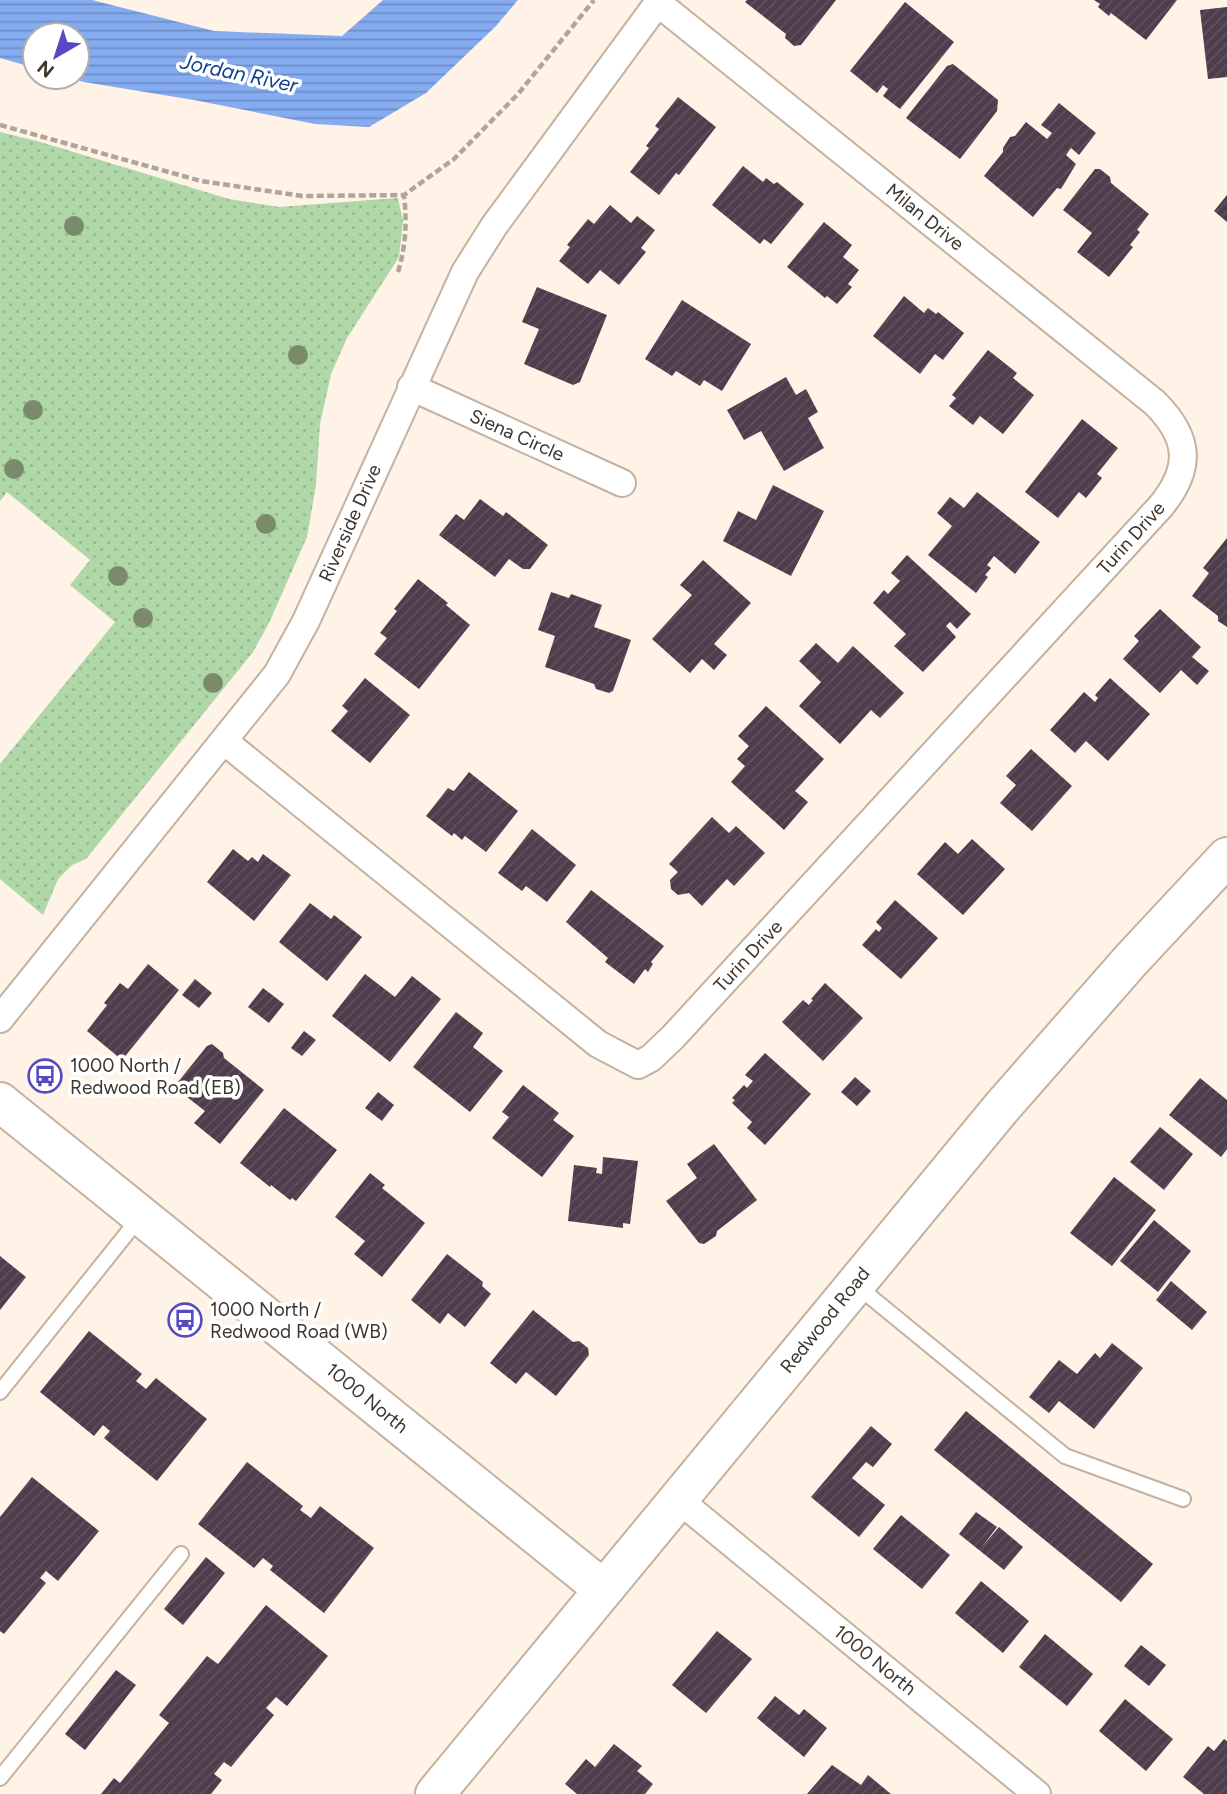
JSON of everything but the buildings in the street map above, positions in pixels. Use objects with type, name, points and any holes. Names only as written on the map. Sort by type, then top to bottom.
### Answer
[{"type":"main road","name":"Redwood Road","points":[[435,1794],[1002,1107],[1227,857]]},
{"type":"main road","name":"1000 North","points":[[0,1102],[603,1589]]},
{"type":"street","name":"Riverside Drive","points":[[0,1018],[277,674],[292,648],[411,387],[478,248],[659,1]]},
{"type":"street","name":"Milan Drive","points":[[659,1],[1155,403],[1175,426],[1181,441]]},
{"type":"street","name":"Siena Circle","points":[[411,387],[622,483]]},
{"type":"street","name":"Turin Drive","points":[[224,741],[598,1044],[638,1065],[663,1049],[1161,506],[1183,470],[1181,441]]},
{"type":"street","name":"1000 North","points":[[679,1500],[1037,1794]]},
{"type":"lane","points":[[0,1392],[141,1216]]},
{"type":"lane","points":[[855,1284],[1065,1456],[1182,1499]]},
{"type":"lane","points":[[0,1778],[181,1554]]},
{"type":"path","points":[[0,125],[201,181],[302,196],[404,195],[463,150],[518,93],[594,0]]},
{"type":"path","points":[[398,272],[404,253],[407,225],[404,195]]},
{"type":"green space","points":[[0,132],[229,199],[279,207],[398,198],[403,221],[399,257],[347,338],[331,374],[320,424],[316,485],[307,537],[269,623],[253,652],[86,859],[72,865],[58,879],[43,915],[0,879],[0,764],[115,622],[70,585],[90,560],[7,492],[0,501]]},
{"type":"water","name":"Jordan River","points":[[0,0],[92,0],[214,31],[342,36],[383,0],[518,0],[496,26],[426,93],[369,127],[315,124],[91,83],[91,21],[21,21],[21,64],[0,58]]},
{"type":"place","name":"1000 North / Redwood Road (EB)","points":[[45,1076]]},
{"type":"place","name":"1000 North / Redwood Road (WB)","points":[[185,1320]]}]
